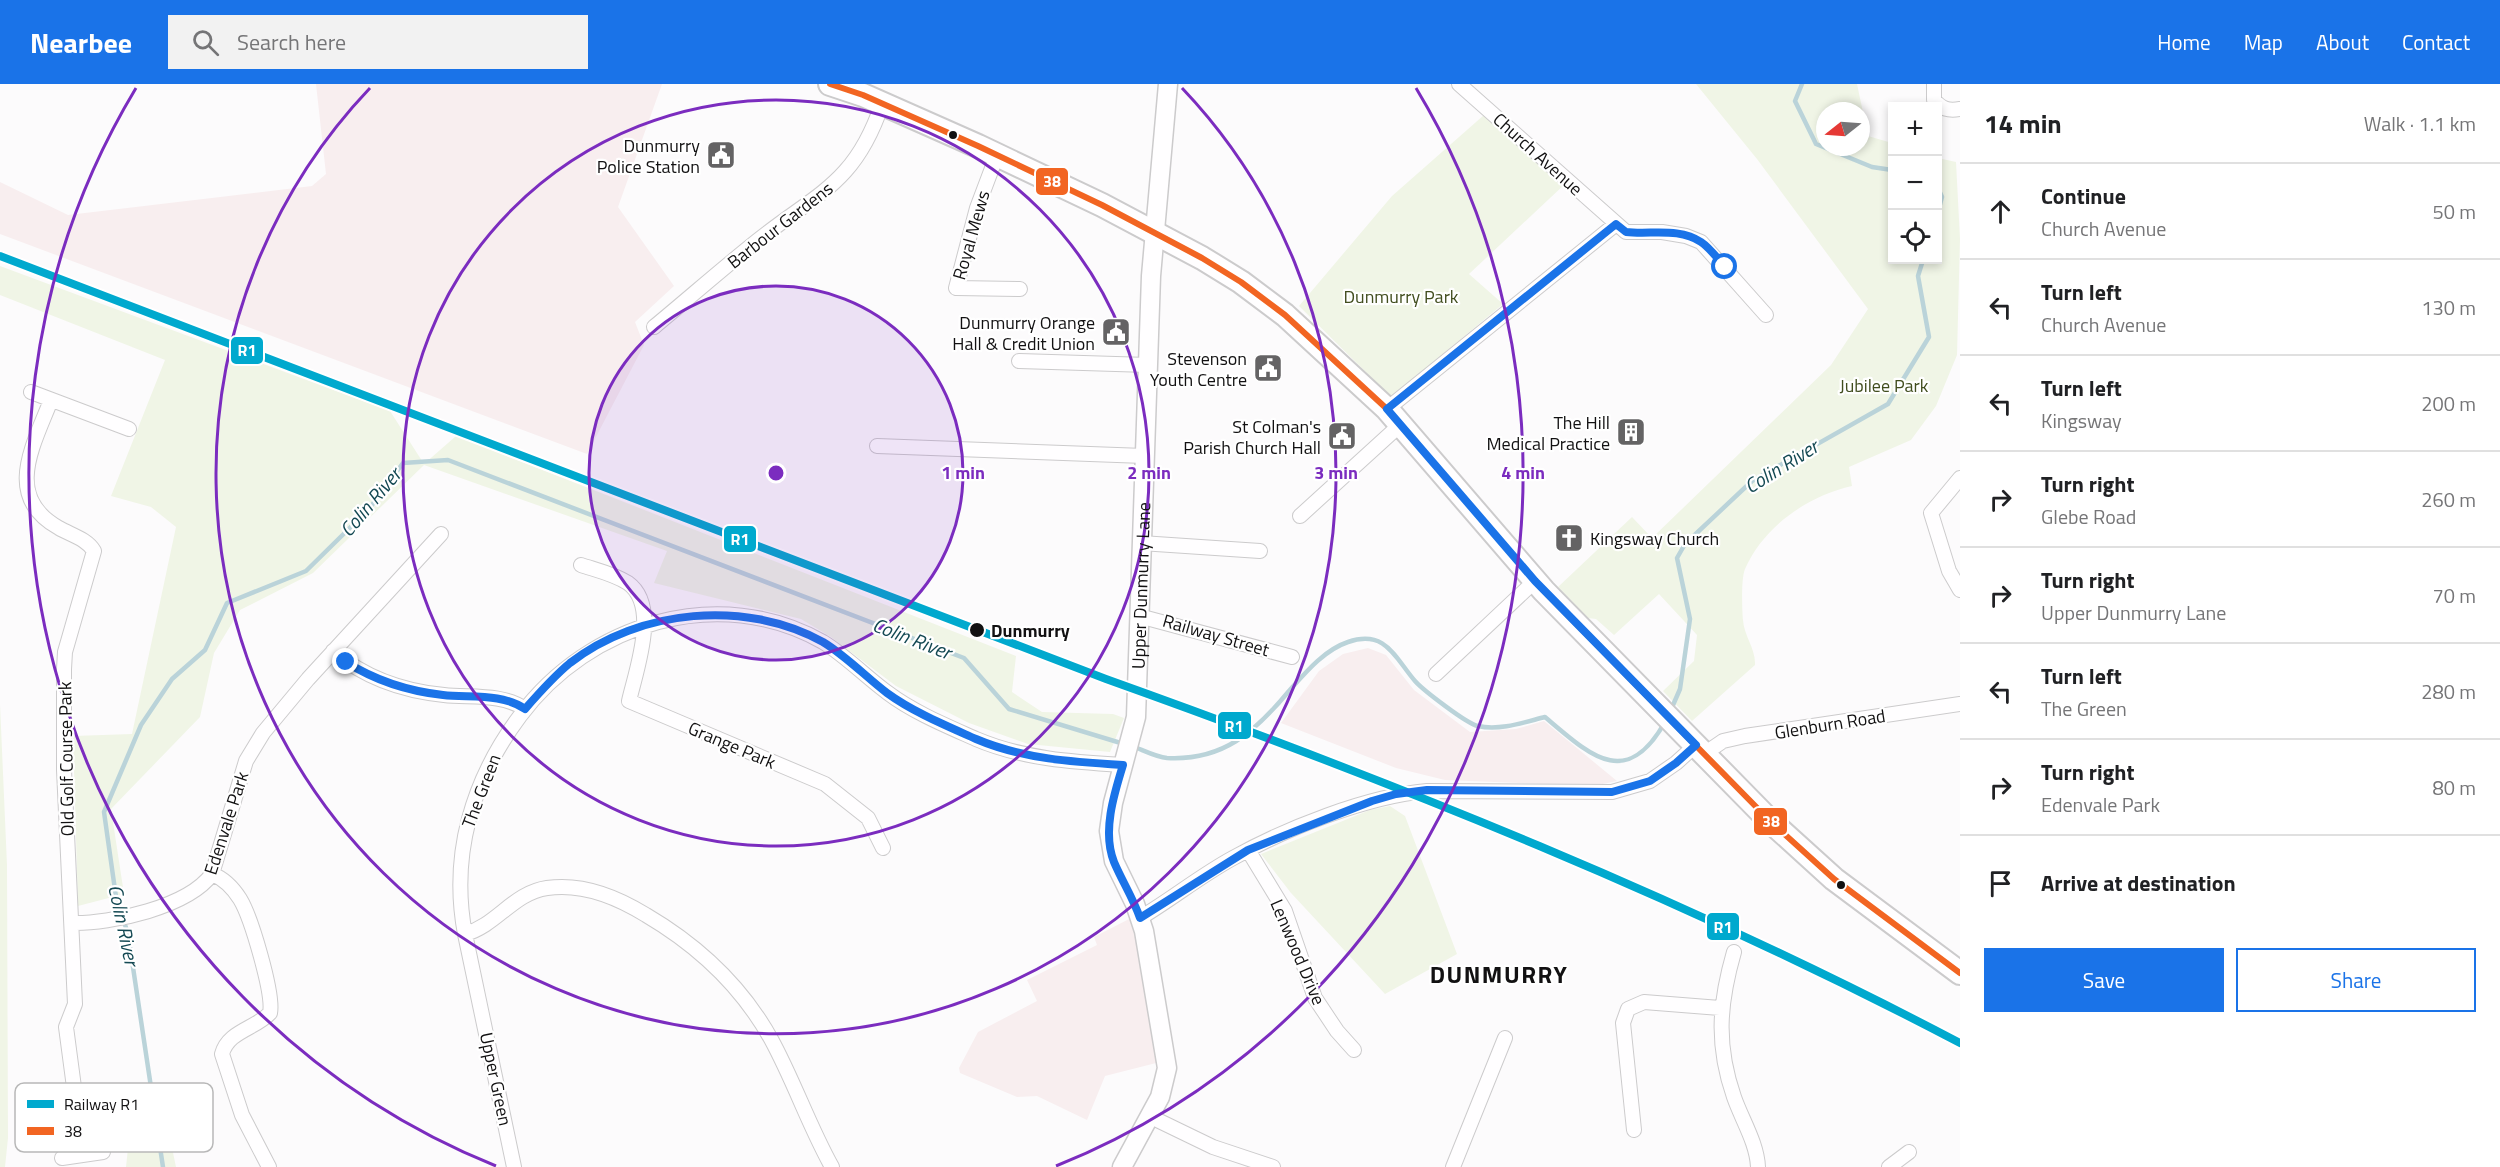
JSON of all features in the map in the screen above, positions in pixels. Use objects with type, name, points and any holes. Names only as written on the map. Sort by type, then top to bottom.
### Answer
[{"type":"main road","points":[[830,84],[882,104],[997,155],[1154,232],[1241,282],[1275,306],[1312,337],[1393,417],[1535,581],[1700,750],[1821,868],[1960,973]]},
{"type":"street","name":"Upper Dunmurry Lane","points":[[1122,1167],[1151,1117],[1160,1097],[1167,1068],[1140,918],[1114,861],[1109,844],[1113,803],[1134,728],[1138,676],[1144,456],[1154,232],[1168,84]]},
{"type":"street","name":"Church Avenue","points":[[1459,84],[1626,232],[1662,232],[1686,236],[1701,242],[1766,315]]},
{"type":"street","points":[[1934,84],[1934,100],[1940,107],[1955,110]]},
{"type":"street","name":"Barbour Gardens","points":[[654,327],[759,240],[840,179],[859,154],[882,104]]},
{"type":"street","name":"Royal Mews","points":[[997,155],[977,208],[956,288],[1020,290]]},
{"type":"street","points":[[1300,516],[1393,417],[1616,224]]},
{"type":"street","points":[[1019,361],[1148,365]]},
{"type":"street","points":[[32,392],[129,429]]},
{"type":"street","name":"Old Golf Course Park","points":[[51,400],[30,456],[27,469],[28,495],[39,514],[86,542],[94,551],[65,652],[64,669],[64,770],[75,1005],[66,1027],[73,1083]]},
{"type":"street","points":[[877,446],[1144,456]]},
{"type":"street","points":[[1960,478],[1931,513],[1960,590]]},
{"type":"street","name":"Edenvale Park","points":[[72,923],[101,923],[144,910],[185,897],[207,882],[212,874],[246,761],[281,709],[441,534]]},
{"type":"street","points":[[1141,543],[1260,551]]},
{"type":"street","points":[[580,565],[630,585],[644,605],[644,626]]},
{"type":"street","points":[[1436,674],[1535,581]]},
{"type":"street","name":"The Green","points":[[477,992],[465,934],[459,884],[463,842],[471,808],[500,745],[525,709],[570,663],[606,641],[644,626],[667,619],[721,616],[776,622],[825,643],[889,694],[978,740],[1012,752],[1034,756],[1124,761]]},
{"type":"street","name":"Railway Street","points":[[1139,616],[1292,657]]},
{"type":"street","name":"Grange Park","points":[[644,626],[629,701],[825,784],[868,818],[883,848]]},
{"type":"street","points":[[333,651],[363,672],[387,683],[426,693],[499,698],[525,709]]},
{"type":"street","name":"Glenburn Road","points":[[1140,918],[1248,850],[1326,817],[1406,792],[1612,792],[1650,781],[1676,763],[1723,741],[1960,704]]},
{"type":"street","name":"Lenwood Drive","points":[[1248,850],[1285,911],[1315,998],[1337,1031],[1354,1050]]},
{"type":"street","points":[[212,874],[230,885],[241,901],[271,996],[270,1013],[261,1022],[227,1041],[222,1054],[243,1115],[269,1167]]},
{"type":"street","points":[[465,934],[487,925],[508,906],[530,892],[560,887],[575,888],[616,899],[661,924],[714,965],[752,1010],[771,1039],[832,1167]]},
{"type":"street","points":[[1734,952],[1720,1008],[1725,1066],[1734,1097],[1757,1154],[1758,1167]]},
{"type":"street","name":"Upper Green","points":[[477,992],[514,1167]]},
{"type":"street","points":[[1634,1130],[1623,1023],[1628,1009],[1644,1002],[1720,1008]]},
{"type":"street","points":[[1453,1167],[1505,1038]]},
{"type":"street","points":[[1151,1117],[1213,1147],[1273,1167]]},
{"type":"street","points":[[62,1158],[103,1152]]},
{"type":"street","points":[[1889,1167],[1909,1152]]},
{"type":"shaded area","points":[[316,84],[662,84],[618,207],[674,286],[635,322],[644,345],[587,454],[0,234],[0,182],[68,215],[312,186],[326,174]]},
{"type":"shaded area","points":[[1368,648],[1386,655],[1414,690],[1470,732],[1516,729],[1544,721],[1617,781],[1598,785],[1569,785],[1445,780],[1396,768],[1281,723],[1319,671],[1343,654]]},
{"type":"shaded area","points":[[1133,917],[1160,1062],[1105,1076],[1087,1120],[1037,1096],[1017,1097],[960,1073],[959,1068],[978,1032],[1037,1001],[1027,980],[1097,945],[1094,937]]},
{"type":"green space","name":"Jubilee Park","points":[[1696,84],[1857,84],[1861,102],[1816,102],[1816,156],[1870,156],[1870,137],[1888,142],[1888,264],[1942,264],[1942,159],[1956,162],[1960,239],[1957,355],[1936,406],[1911,440],[1849,467],[1852,486],[1819,497],[1789,515],[1776,526],[1753,553],[1744,573],[1742,602],[1744,626],[1754,653],[1755,665],[1692,721],[1663,691],[1694,661],[1697,635],[1659,594],[1614,635],[1596,619],[1588,618],[1558,587],[1632,517],[1652,538],[1831,365],[1868,309],[1757,159]]},
{"type":"green space","name":"Dunmurry Park","points":[[1484,115],[1565,184],[1469,274],[1503,304],[1391,397],[1299,306],[1392,196]]},
{"type":"green space","points":[[0,266],[390,411],[424,464],[456,436],[1016,656],[1012,692],[1042,712],[1113,714],[1124,718],[1110,752],[1028,744],[969,723],[896,686],[831,637],[801,619],[654,583],[667,551],[424,465],[313,573],[240,610],[214,653],[200,717],[111,809],[124,894],[78,906],[73,736],[132,734],[176,527],[151,507],[111,496],[165,360],[0,295]]},
{"type":"green space","points":[[0,704],[7,865],[8,1138],[5,1167],[0,1167]]},
{"type":"green space","points":[[1390,806],[1405,816],[1457,954],[1385,994],[1291,893],[1261,854],[1370,810]]},
{"type":"green space","points":[[128,1152],[173,1152],[176,1167],[126,1167]]},
{"type":"waterway","name":"Colin River","points":[[1802,84],[1795,101],[1816,144],[1872,167],[1888,169]]},
{"type":"waterway","name":"Colin River","points":[[1670,712],[1680,689],[1690,619],[1677,558],[1685,544],[1752,481],[1888,404],[1929,337],[1918,276],[1922,264]]},
{"type":"waterway","name":"Colin River","points":[[150,1083],[128,934],[116,897],[104,812],[141,725],[172,679],[205,650],[227,603],[306,571],[369,509],[403,463],[448,460],[964,658],[1009,709],[1124,744]]},
{"type":"waterway","name":"Colin River","points":[[1132,746],[1167,758],[1187,758],[1221,749],[1250,731],[1323,656],[1339,646],[1361,639],[1372,639],[1388,648],[1415,681],[1455,713],[1478,726],[1504,727],[1545,717],[1577,744],[1592,753],[1607,760],[1622,761],[1636,756],[1650,743],[1665,722]]},
{"type":"waterway","name":"Colin River","points":[[161,1152],[163,1167]]},
{"type":"rail line","name":"R1","points":[[0,256],[1432,802],[1646,892],[1752,940],[1960,1043]]},
{"type":"transit line","name":"38","points":[[830,84],[863,95],[978,146],[1102,205],[1202,258],[1241,282],[1285,315],[1387,409],[1544,591],[1770,821],[1834,879],[1960,973]]},
{"type":"place","name":"Dunmurry Police Station","points":[[721,155]]},
{"type":"place","name":"Dunmurry Orange Hall & Credit Union","points":[[1116,332]]},
{"type":"place","name":"Stevenson Youth Centre","points":[[1268,368]]},
{"type":"place","name":"The Hill Medical Practice","points":[[1631,432]]},
{"type":"place","name":"St Colman's Parish Church Hall","points":[[1342,436]]},
{"type":"place","name":"Kingsway Church","points":[[1569,538]]},
{"type":"place","name":"Dunmurry","points":[[977,630]]},
{"type":"district","name":"DUNMURRY","points":[[1499,974]]},
{"type":"route","points":[[346,662],[387,683],[417,691],[499,698],[512,701],[525,709],[542,689],[570,663],[606,641],[629,631],[667,619],[688,617],[750,617],[776,622],[825,643],[889,694],[978,740],[1012,752],[1034,756],[1072,762],[1123,765],[1113,803],[1109,844],[1114,861],[1140,918],[1248,850],[1326,817],[1396,794],[1427,790],[1599,794],[1634,787],[1662,773],[1696,745],[1535,581],[1387,409],[1616,224],[1626,232],[1662,232],[1686,236],[1701,242],[1725,267]]}]
